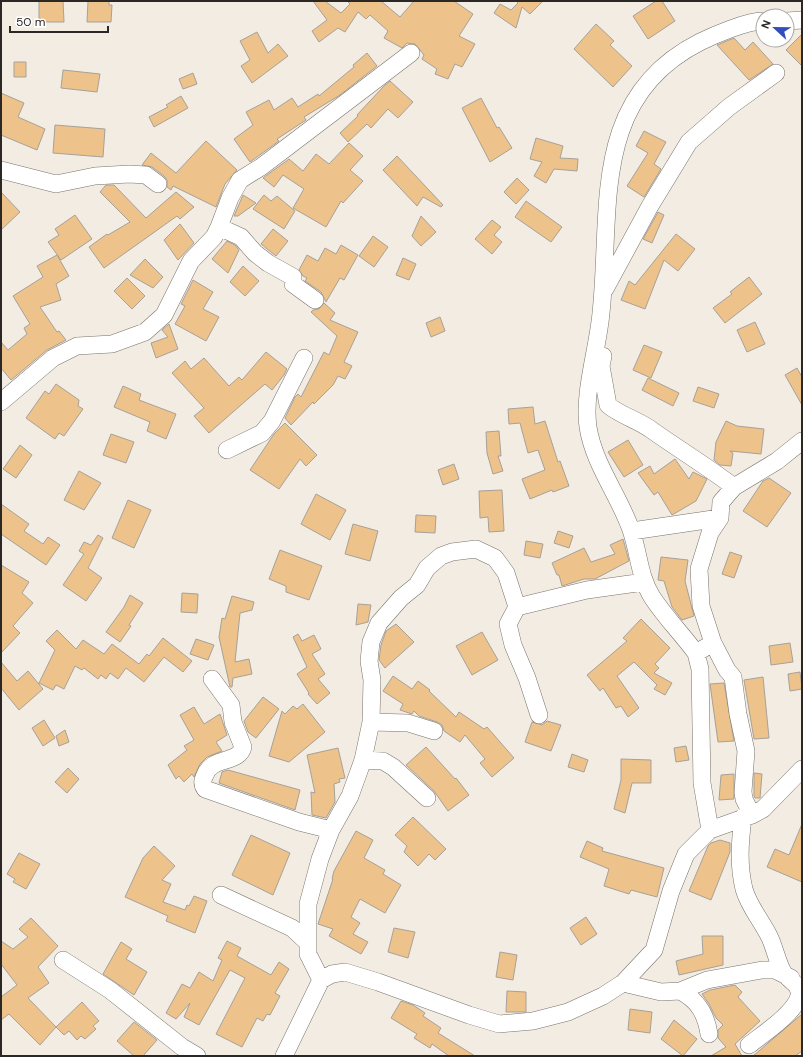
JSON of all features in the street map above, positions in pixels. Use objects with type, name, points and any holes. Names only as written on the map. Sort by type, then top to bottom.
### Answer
[{"type":"street","points":[[710,830],[702,783],[700,669],[696,653],[653,598],[644,582],[632,531],[593,447],[588,426],[587,407],[601,312],[608,202],[616,144],[627,115],[642,88],[666,62],[711,36],[755,23]]},
{"type":"street","points":[[1,402],[53,358],[77,346],[112,344],[145,332],[164,315],[191,261],[208,244],[219,227],[225,210],[240,180],[261,167],[411,53]]},
{"type":"street","points":[[602,295],[650,206],[689,142],[730,107],[776,73]]},
{"type":"street","points":[[1,170],[56,184],[95,176],[129,174],[146,175],[158,184]]},
{"type":"street","points":[[219,227],[246,240],[256,253],[275,268],[293,277],[293,284],[315,300]]},
{"type":"street","points":[[601,312],[604,334],[604,354],[601,366],[608,405],[615,411],[653,431],[717,473],[734,487]]},
{"type":"street","points":[[227,450],[262,433],[292,384],[304,358]]},
{"type":"street","points":[[587,407],[608,405]]},
{"type":"street","points":[[749,1045],[794,1006],[799,997],[799,990],[784,974],[770,939],[744,890],[738,853],[748,816],[743,792],[746,751],[733,677],[727,670],[713,643],[701,606],[699,569],[710,533],[720,518],[721,502],[734,487],[777,461],[802,441]]},
{"type":"street","points":[[632,531],[720,518]]},
{"type":"street","points":[[321,980],[308,954],[308,904],[320,859],[332,830],[350,796],[363,760],[371,722],[372,680],[369,661],[371,642],[379,623],[401,598],[414,589],[427,568],[441,556],[452,552],[476,549],[495,558],[506,573],[517,607],[508,624],[513,645],[527,678],[539,715]]},
{"type":"street","points":[[517,607],[587,590],[644,582]]},
{"type":"street","points":[[696,653],[713,643]]},
{"type":"street","points":[[212,679],[230,704],[233,722],[244,747],[242,751],[234,757],[212,764],[206,771],[203,780],[205,790],[299,822],[332,830]]},
{"type":"street","points":[[371,722],[408,723],[434,731]]},
{"type":"street","points":[[363,760],[383,761],[393,767],[428,798]]},
{"type":"street","points":[[284,1056],[321,980],[332,974],[344,972],[378,982],[469,1015],[499,1024],[533,1021],[568,1012],[603,996],[623,983],[654,950],[671,890],[686,854],[710,830],[748,816],[768,804],[802,769]]},
{"type":"street","points":[[221,895],[292,928],[307,942]]},
{"type":"street","points":[[63,960],[110,990],[182,1047],[197,1056]]},
{"type":"street","points":[[623,983],[661,992],[680,991],[707,980],[762,970],[775,970],[802,983]]},
{"type":"street","points":[[680,991],[690,996],[698,1004],[704,1014],[709,1034]]},
{"type":"building","points":[[39,1],[63,1],[64,22],[39,22]]},
{"type":"building","points":[[88,1],[109,1],[109,5],[112,5],[111,22],[87,22]]},
{"type":"building","points":[[313,1],[325,1],[341,13],[350,4],[347,1],[381,1],[400,17],[414,1],[454,1],[473,14],[459,36],[475,44],[462,67],[455,64],[448,79],[435,74],[437,69],[422,59],[424,55],[415,44],[407,43],[402,48],[384,38],[388,31],[370,15],[366,19],[358,12],[345,32],[338,28],[319,42],[312,31],[327,20]]},
{"type":"building","points":[[516,1],[543,1],[530,14],[522,7],[516,28],[494,13],[500,4],[511,10],[518,3]]},
{"type":"building","points":[[656,1],[662,1],[675,21],[648,39],[633,16]]},
{"type":"building","points":[[596,24],[614,41],[610,45],[632,66],[613,87],[574,49]]},
{"type":"building","points":[[257,32],[268,53],[278,44],[288,56],[252,83],[241,66],[250,60],[240,41]]},
{"type":"building","points":[[802,34],[802,66],[786,50],[788,48],[795,48],[795,41]]},
{"type":"building","points":[[734,38],[745,50],[753,42],[755,44],[755,48],[758,48],[773,64],[749,80],[717,45]]},
{"type":"building","points":[[367,53],[377,66],[340,95],[304,117],[306,120],[277,139],[279,141],[250,162],[234,139],[253,125],[246,112],[269,100],[274,110],[292,98],[298,107],[318,94],[319,96],[354,67],[353,65]]},
{"type":"building","points":[[14,62],[26,62],[26,77],[14,77]]},
{"type":"building","points":[[63,70],[100,74],[97,92],[61,88]]},
{"type":"building","points":[[193,73],[197,84],[183,89],[179,79]]},
{"type":"building","points":[[390,81],[413,102],[398,118],[388,109],[371,128],[367,124],[348,142],[340,133]]},
{"type":"building","points":[[1,93],[24,103],[18,117],[45,129],[37,150],[1,135]]},
{"type":"building","points":[[181,96],[188,108],[154,127],[149,117],[168,107],[166,105]]},
{"type":"building","points":[[481,98],[497,128],[499,127],[512,148],[490,162],[462,108]]},
{"type":"building","points":[[55,125],[105,129],[103,157],[53,153]]},
{"type":"building","points":[[644,131],[666,142],[654,164],[661,169],[644,197],[627,186],[648,153],[636,146]]},
{"type":"building","points":[[536,138],[563,146],[560,158],[578,159],[577,171],[554,169],[546,183],[534,176],[542,162],[530,159]]},
{"type":"building","points":[[206,141],[237,170],[225,184],[216,207],[173,186],[171,190],[167,187],[167,180],[164,176],[152,167],[142,165],[151,153],[176,173]]},
{"type":"building","points":[[349,143],[363,156],[350,170],[363,181],[343,203],[341,201],[326,227],[293,208],[304,189],[283,175],[274,187],[263,178],[289,159],[303,171],[316,154],[329,164]]},
{"type":"building","points":[[397,156],[443,205],[441,207],[423,197],[417,206],[383,170]]},
{"type":"building","points":[[517,178],[529,190],[516,204],[504,192]]},
{"type":"building","points":[[106,185],[114,185],[146,218],[176,192],[194,207],[180,219],[177,216],[104,268],[89,247],[107,234],[108,235],[130,222],[100,192]]},
{"type":"building","points":[[1,192],[20,212],[1,230]]},
{"type":"building","points":[[243,195],[256,203],[238,216],[234,216]]},
{"type":"building","points":[[264,195],[271,201],[277,196],[295,211],[284,229],[253,209]]},
{"type":"building","points":[[526,201],[562,227],[551,242],[515,217]]},
{"type":"building","points":[[658,212],[664,215],[652,243],[643,239]]},
{"type":"building","points":[[75,215],[92,239],[61,260],[48,242],[59,235],[55,229]]},
{"type":"building","points":[[421,216],[436,232],[421,246],[412,236]]},
{"type":"building","points":[[492,220],[501,227],[494,235],[502,242],[492,254],[475,239]]},
{"type":"building","points":[[180,224],[194,243],[178,260],[164,240]]},
{"type":"building","points":[[273,229],[288,241],[276,256],[261,244]]},
{"type":"building","points":[[676,234],[695,249],[678,271],[664,260],[645,309],[621,300],[629,281],[635,285]]},
{"type":"building","points":[[373,236],[388,247],[374,267],[359,256]]},
{"type":"building","points":[[227,241],[235,245],[239,250],[228,273],[212,259]]},
{"type":"building","points":[[341,245],[358,255],[344,280],[340,278],[326,302],[321,292],[305,281],[307,278],[303,276],[299,270],[307,255],[318,261],[325,248],[336,254]]},
{"type":"building","points":[[57,255],[69,276],[56,284],[61,300],[40,307],[57,332],[59,331],[66,340],[47,350],[11,380],[1,368],[1,342],[8,350],[27,334],[24,328],[30,324],[13,296],[43,277],[37,266]]},
{"type":"building","points":[[403,258],[416,264],[409,280],[396,275]]},
{"type":"building","points":[[145,259],[163,277],[153,288],[130,275]]},
{"type":"building","points":[[243,266],[259,281],[245,296],[230,282]]},
{"type":"building","points":[[749,277],[762,294],[725,323],[713,308],[732,294],[730,292]]},
{"type":"building","points":[[127,278],[145,296],[132,309],[114,291]]},
{"type":"building","points":[[193,280],[213,292],[203,309],[219,317],[206,341],[175,324],[185,306],[181,304]]},
{"type":"building","points":[[324,303],[335,313],[330,320],[358,332],[344,362],[352,366],[345,379],[338,376],[333,385],[314,404],[313,402],[291,425],[285,418],[295,397],[298,394],[301,397],[324,352],[329,355],[337,336],[311,312],[319,309]]},
{"type":"building","points":[[440,317],[445,331],[431,337],[426,323]]},
{"type":"building","points":[[755,322],[765,344],[747,352],[737,330]]},
{"type":"building","points":[[169,324],[178,349],[156,358],[151,343],[168,337],[162,330]]},
{"type":"building","points":[[644,345],[662,352],[651,378],[633,370]]},
{"type":"building","points":[[266,352],[287,369],[284,375],[272,390],[265,384],[209,433],[194,416],[204,408],[172,373],[185,361],[191,369],[204,358],[229,386],[239,377],[242,380]]},
{"type":"building","points":[[797,368],[802,377],[802,405],[785,375]]},
{"type":"building","points":[[648,378],[679,393],[673,406],[642,390]]},
{"type":"building","points":[[56,384],[79,400],[78,406],[83,409],[64,436],[59,433],[55,439],[26,418],[45,391],[49,394]]},
{"type":"building","points":[[123,386],[141,394],[139,400],[176,414],[166,439],[147,431],[150,422],[114,407]]},
{"type":"building","points":[[698,387],[719,394],[714,408],[693,401]]},
{"type":"building","points":[[533,407],[535,424],[545,421],[558,462],[560,461],[569,486],[553,492],[552,490],[530,499],[522,479],[545,470],[538,450],[528,453],[520,423],[509,424],[508,409]]},
{"type":"building","points":[[726,421],[737,426],[764,429],[761,454],[730,451],[733,453],[731,466],[720,465],[714,460],[716,442]]},
{"type":"building","points":[[285,423],[317,455],[306,466],[300,459],[279,489],[250,470],[274,434]]},
{"type":"building","points":[[499,431],[501,456],[498,456],[503,471],[493,474],[487,453],[486,432]]},
{"type":"building","points":[[111,434],[134,442],[126,463],[103,455]]},
{"type":"building","points":[[628,440],[643,465],[624,477],[608,452]]},
{"type":"building","points":[[20,445],[32,455],[16,478],[3,469]]},
{"type":"building","points":[[675,459],[689,479],[693,472],[707,479],[696,501],[672,515],[658,492],[654,495],[638,473],[650,466],[654,474]]},
{"type":"building","points":[[454,464],[459,479],[443,485],[438,470]]},
{"type":"building","points":[[79,471],[101,483],[84,510],[64,500]]},
{"type":"building","points":[[769,478],[791,493],[767,527],[743,511],[763,481]]},
{"type":"building","points":[[502,490],[504,531],[489,532],[488,517],[480,518],[479,491]]},
{"type":"building","points":[[316,494],[346,510],[330,540],[301,524]]},
{"type":"building","points":[[128,500],[151,510],[134,548],[112,538]]},
{"type":"building","points":[[1,504],[29,524],[24,531],[43,544],[48,537],[60,545],[46,565],[1,534]]},
{"type":"building","points":[[416,515],[436,516],[435,533],[415,532]]},
{"type":"building","points":[[353,524],[378,531],[370,561],[345,554]]},
{"type":"building","points":[[558,531],[573,536],[569,548],[554,543]]},
{"type":"building","points":[[98,535],[103,538],[88,568],[102,578],[86,601],[63,585],[84,554],[79,551],[84,542],[91,545]]},
{"type":"building","points":[[623,539],[629,561],[595,579],[584,579],[562,586],[559,575],[557,575],[552,563],[584,548],[591,562],[615,554],[610,545]]},
{"type":"building","points":[[526,541],[543,544],[540,558],[524,555]]},
{"type":"building","points":[[280,550],[322,566],[309,600],[286,592],[286,586],[269,579]]},
{"type":"building","points":[[730,552],[742,556],[734,578],[722,574]]},
{"type":"building","points":[[661,557],[688,560],[685,581],[694,616],[682,620],[672,607],[664,581],[658,580]]},
{"type":"building","points":[[1,565],[29,582],[22,593],[33,603],[13,626],[20,633],[1,653]]},
{"type":"building","points":[[182,593],[198,594],[197,613],[181,612]]},
{"type":"building","points":[[130,595],[143,603],[129,625],[131,626],[120,642],[106,632],[124,607]]},
{"type":"building","points":[[232,596],[254,602],[252,610],[240,613],[235,662],[249,659],[252,674],[233,678],[232,687],[230,687],[219,637],[222,618],[225,619]]},
{"type":"building","points":[[358,604],[371,605],[368,622],[356,625]]},
{"type":"building","points":[[641,619],[670,648],[655,664],[659,668],[654,673],[672,683],[665,695],[654,689],[657,685],[634,662],[617,676],[639,708],[628,717],[621,706],[616,708],[603,688],[600,691],[587,675],[627,641],[623,638]]},
{"type":"building","points":[[396,624],[414,642],[385,668],[379,660],[381,645],[386,631]]},
{"type":"building","points":[[57,630],[76,649],[83,640],[104,654],[112,644],[139,664],[147,654],[149,656],[163,638],[192,661],[183,672],[164,657],[144,682],[126,668],[118,679],[110,673],[106,679],[101,675],[98,679],[84,668],[82,670],[75,666],[64,689],[56,685],[53,690],[39,683],[55,650],[46,641]]},
{"type":"building","points":[[482,632],[498,660],[472,675],[456,646]]},
{"type":"building","points":[[298,634],[302,641],[314,635],[321,649],[312,654],[325,674],[318,679],[330,693],[317,704],[308,694],[309,693],[297,674],[307,667],[293,637]]},
{"type":"building","points":[[196,639],[214,645],[208,660],[190,654]]},
{"type":"building","points":[[790,643],[793,662],[771,665],[769,646]]},
{"type":"building","points":[[1,662],[17,681],[28,671],[43,689],[19,710],[1,688]]},
{"type":"building","points":[[800,672],[802,689],[790,691],[788,674]]},
{"type":"building","points":[[393,676],[412,689],[418,681],[430,690],[429,691],[456,717],[459,712],[484,729],[487,727],[514,758],[492,777],[480,763],[485,759],[465,735],[460,742],[444,731],[442,725],[437,722],[419,716],[414,711],[412,714],[400,710],[403,704],[383,691]]},
{"type":"building","points":[[763,677],[769,738],[754,739],[744,680]]},
{"type":"building","points":[[724,683],[734,741],[718,742],[710,684]]},
{"type":"building","points":[[263,697],[279,709],[256,738],[248,732],[244,721]]},
{"type":"building","points":[[303,704],[325,732],[289,762],[269,756],[282,711],[285,714],[293,706],[297,709]]},
{"type":"building","points":[[194,707],[204,724],[220,714],[227,735],[216,742],[222,751],[207,757],[200,764],[194,777],[192,774],[184,782],[179,776],[176,779],[168,765],[187,750],[184,746],[194,740],[180,715]]},
{"type":"building","points":[[44,720],[55,738],[43,746],[32,728]]},
{"type":"building","points":[[547,721],[561,725],[551,751],[525,742],[532,722],[542,725]]},
{"type":"building","points":[[65,730],[69,742],[59,746],[56,736]]},
{"type":"building","points":[[686,746],[689,760],[676,762],[674,748]]},
{"type":"building","points":[[426,747],[455,779],[456,778],[469,795],[448,811],[434,791],[406,765]]},
{"type":"building","points":[[338,748],[345,778],[339,779],[340,782],[334,784],[335,802],[326,818],[312,815],[311,792],[315,793],[307,755]]},
{"type":"building","points":[[572,754],[588,760],[584,772],[568,767]]},
{"type":"building","points":[[621,759],[651,760],[651,783],[632,783],[625,813],[614,809],[621,780]]},
{"type":"building","points":[[68,768],[79,779],[67,793],[55,782]]},
{"type":"building","points":[[228,770],[300,790],[295,810],[219,783],[222,772]]},
{"type":"building","points":[[754,773],[762,774],[760,798],[755,798],[754,796]]},
{"type":"building","points":[[734,774],[734,799],[719,800],[721,775]]},
{"type":"building","points":[[413,817],[446,849],[435,860],[429,854],[418,866],[404,852],[407,846],[395,835]]},
{"type":"building","points":[[802,824],[802,882],[767,867],[775,849],[789,855]]},
{"type":"building","points":[[356,831],[373,840],[364,858],[385,870],[383,874],[401,885],[385,913],[360,899],[351,917],[360,923],[353,934],[368,942],[361,954],[329,936],[333,929],[318,924],[333,879],[334,871]]},
{"type":"building","points":[[251,835],[290,853],[273,895],[232,875]]},
{"type":"building","points":[[720,840],[730,843],[730,852],[711,900],[689,891],[708,846],[711,843]]},
{"type":"building","points":[[587,841],[603,848],[602,851],[664,868],[657,897],[631,890],[629,894],[604,886],[609,869],[580,857]]},
{"type":"building","points":[[154,846],[175,866],[162,880],[171,884],[163,902],[185,910],[187,905],[189,906],[194,896],[207,901],[195,933],[166,921],[168,916],[125,897],[143,858]]},
{"type":"building","points":[[19,853],[40,864],[26,889],[13,882],[15,879],[7,874]]},
{"type":"building","points":[[586,917],[597,934],[581,945],[570,928]]},
{"type":"building","points":[[31,918],[58,946],[38,967],[49,983],[28,998],[56,1027],[40,1045],[9,1014],[1,1020],[1,997],[17,985],[1,964],[1,941],[13,949],[28,937],[19,929]]},
{"type":"building","points":[[394,928],[415,932],[408,958],[388,952]]},
{"type":"building","points":[[702,936],[723,936],[723,965],[679,975],[676,961],[703,954]]},
{"type":"building","points":[[227,941],[241,948],[237,956],[271,975],[279,962],[289,969],[275,993],[280,996],[270,1015],[267,1014],[263,1021],[257,1018],[242,1047],[216,1034],[245,978],[230,970],[199,1025],[184,1017],[190,1003],[176,1019],[166,1013],[182,984],[190,988],[199,972],[213,981],[222,960],[218,958]]},
{"type":"building","points":[[121,942],[132,949],[126,959],[147,972],[134,995],[103,974]]},
{"type":"building","points":[[500,952],[517,955],[513,980],[496,977]]},
{"type":"building","points":[[735,985],[742,992],[738,997],[760,1021],[735,1044],[742,1056],[711,1056],[726,1047],[718,1038],[718,1030],[723,1025],[716,1018],[702,994],[710,990]]},
{"type":"building","points":[[507,991],[526,992],[526,1012],[506,1012]]},
{"type":"building","points":[[401,1001],[413,1005],[425,1013],[423,1016],[441,1028],[438,1033],[475,1056],[449,1056],[432,1044],[430,1048],[414,1038],[417,1034],[391,1018]]},
{"type":"building","points":[[82,1002],[99,1021],[93,1026],[96,1029],[85,1039],[81,1036],[77,1040],[69,1031],[64,1035],[56,1027]]},
{"type":"building","points":[[630,1009],[652,1012],[650,1033],[628,1030]]},
{"type":"building","points":[[802,1014],[802,1051],[795,1056],[753,1056]]},
{"type":"building","points":[[674,1020],[697,1039],[683,1056],[661,1039]]},
{"type":"building","points":[[134,1022],[157,1040],[143,1056],[134,1056],[117,1041]]}]
